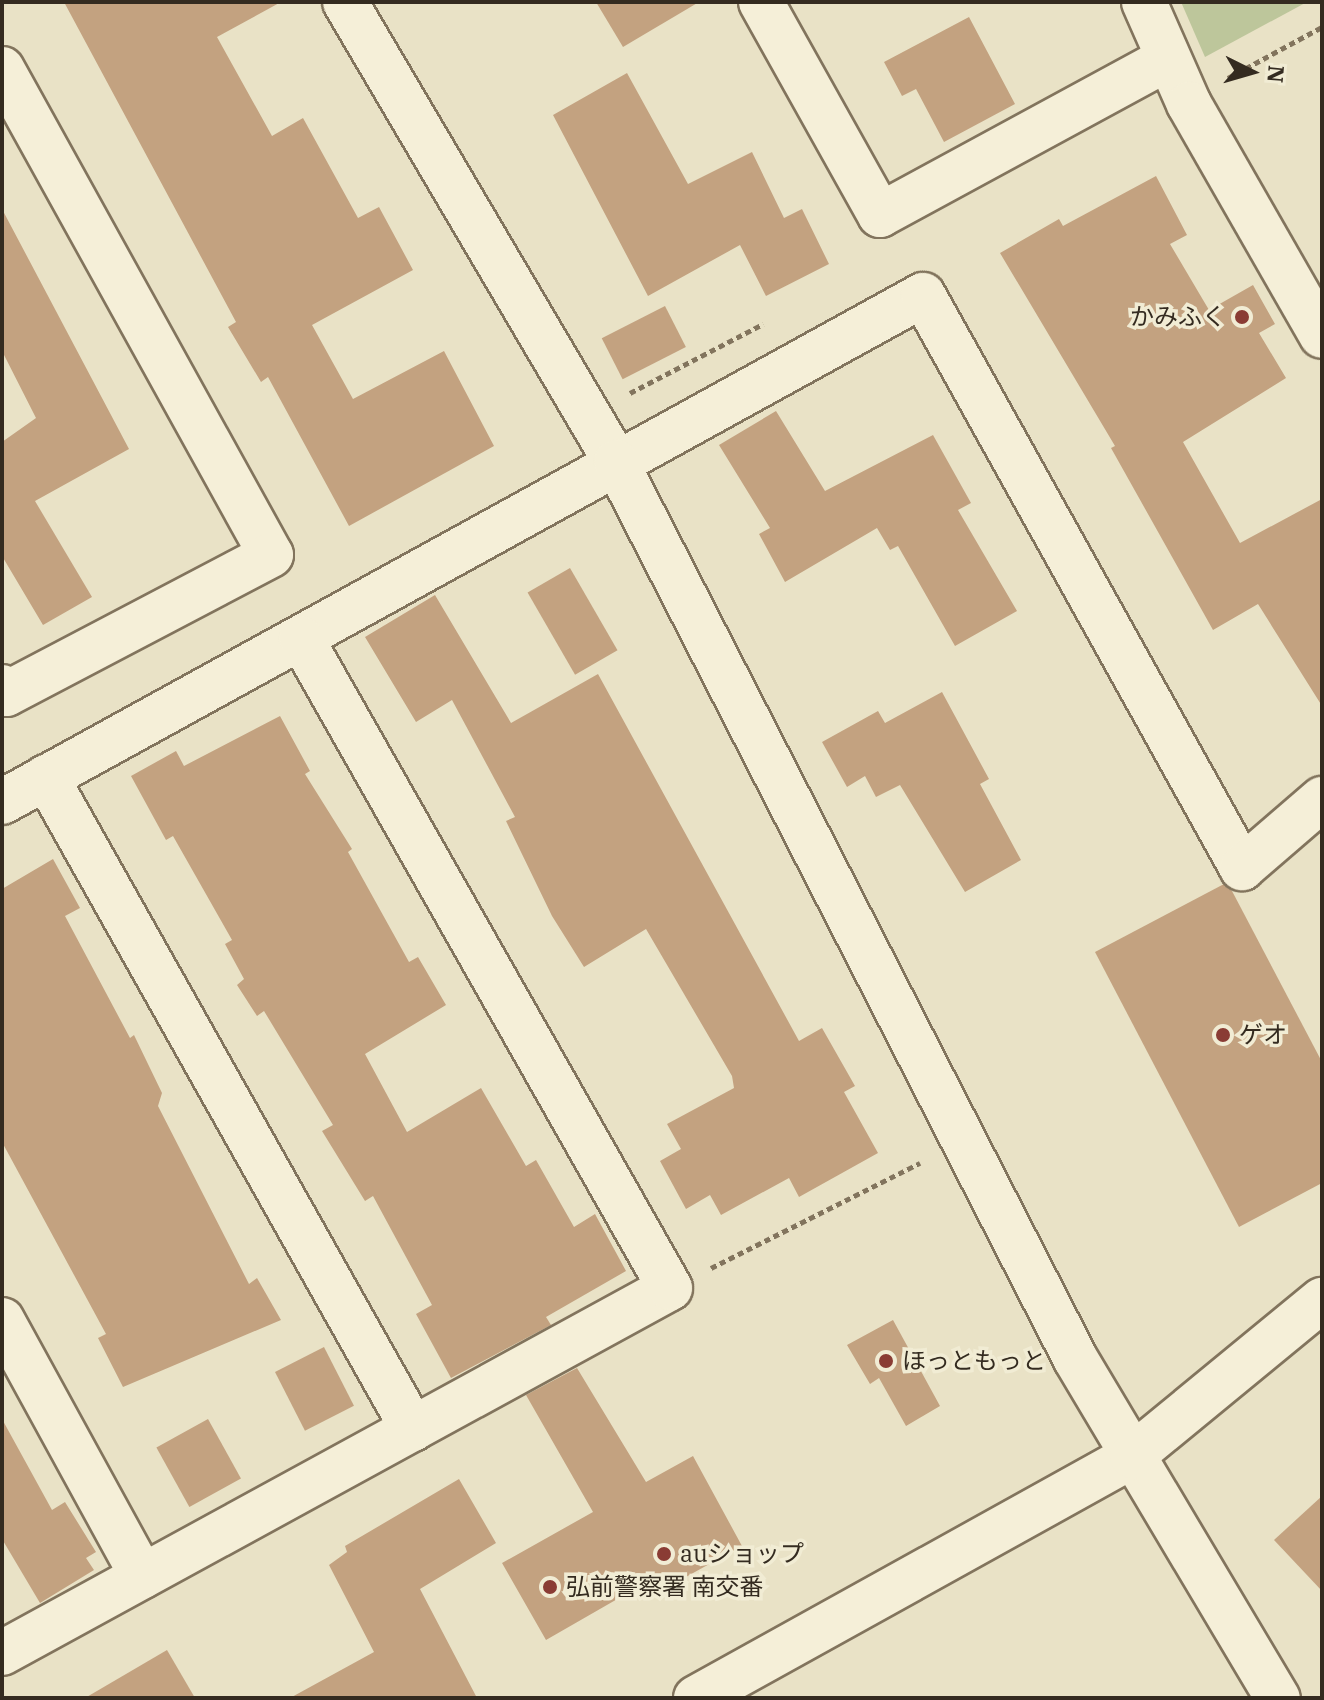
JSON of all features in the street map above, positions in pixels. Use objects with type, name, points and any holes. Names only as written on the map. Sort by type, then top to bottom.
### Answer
[{"type":"street","points":[[345,2],[616,462],[1075,1358],[1278,1698]]},
{"type":"street","points":[[761,2],[880,215],[1167,59]]},
{"type":"street","points":[[1144,2],[1189,104],[1322,336]]},
{"type":"street","points":[[2,69],[271,555],[6,694],[2,687]]},
{"type":"street","points":[[2,802],[923,295],[1242,868],[1322,799]]},
{"type":"street","points":[[2,1653],[670,1288],[301,638]]},
{"type":"street","points":[[46,777],[413,1429]]},
{"type":"street","points":[[696,1698],[1132,1456],[1322,1300]]},
{"type":"street","points":[[2,1320],[142,1576]]},
{"type":"path","points":[[1189,104],[1322,27]]},
{"type":"path","points":[[670,1288],[920,1163]]},
{"type":"green space","points":[[1181,2],[1307,2],[1205,57]]},
{"type":"building","points":[[64,2],[281,2],[217,37],[272,136],[303,118],[358,218],[379,207],[413,270],[312,325],[353,399],[444,351],[494,446],[349,526],[268,377],[261,382],[228,327],[236,322]]},
{"type":"building","points":[[596,2],[699,2],[623,47]]},
{"type":"building","points":[[969,17],[1015,104],[944,142],[916,89],[902,96],[884,62]]},
{"type":"building","points":[[627,73],[688,184],[752,152],[784,218],[802,209],[829,264],[766,296],[740,245],[648,296],[553,115]]},
{"type":"building","points":[[1156,176],[1187,235],[1170,244],[1209,310],[1253,285],[1275,324],[1259,333],[1286,378],[1183,442],[1240,543],[1322,499],[1322,706],[1258,604],[1213,630],[1111,448],[1115,446],[1000,253],[1059,219],[1063,226]]},
{"type":"building","points":[[2,209],[129,449],[35,501],[92,597],[43,625],[2,556],[2,442],[36,418],[2,351]]},
{"type":"building","points":[[665,306],[686,347],[623,379],[602,338]]},
{"type":"building","points":[[776,411],[825,491],[933,435],[971,503],[958,510],[1017,611],[955,646],[898,546],[890,550],[877,528],[785,582],[759,534],[770,528],[719,445]]},
{"type":"building","points":[[570,568],[618,650],[575,675],[528,592]]},
{"type":"building","points":[[435,595],[511,723],[598,674],[799,1041],[822,1028],[855,1086],[844,1092],[878,1153],[799,1197],[789,1178],[721,1215],[710,1195],[686,1209],[660,1161],[681,1149],[667,1124],[734,1088],[732,1076],[646,929],[584,967],[552,916],[506,821],[515,817],[452,700],[416,722],[365,637]]},
{"type":"building","points":[[942,692],[989,779],[980,784],[1021,860],[965,892],[900,785],[876,797],[865,776],[847,787],[822,742],[878,711],[885,723]]},
{"type":"building","points":[[280,716],[310,771],[305,774],[352,849],[348,852],[409,962],[418,957],[446,1005],[365,1054],[407,1132],[481,1088],[526,1166],[536,1160],[574,1227],[595,1214],[626,1271],[546,1317],[551,1325],[451,1378],[416,1314],[432,1305],[373,1196],[365,1201],[322,1131],[333,1125],[264,1011],[257,1016],[237,985],[244,979],[225,944],[232,940],[173,836],[166,840],[131,776],[176,751],[184,766]]},
{"type":"building","points":[[53,859],[80,908],[65,916],[130,1038],[134,1035],[162,1093],[158,1106],[249,1284],[257,1278],[281,1320],[123,1387],[98,1338],[106,1334],[2,1142],[2,889]]},
{"type":"building","name":"ゲオ","points":[[1224,884],[1232,891],[1322,1062],[1322,1183],[1239,1227],[1095,952]]},
{"type":"building","name":"ほっともっと","points":[[893,1320],[940,1406],[906,1426],[879,1378],[870,1384],[847,1345]]},
{"type":"building","points":[[324,1347],[354,1406],[305,1431],[275,1372]]},
{"type":"building","points":[[577,1368],[646,1482],[693,1456],[742,1546],[646,1599],[640,1586],[546,1640],[502,1563],[593,1512],[526,1395]]},
{"type":"building","points":[[2,1419],[52,1510],[65,1502],[96,1552],[86,1558],[94,1570],[40,1603],[2,1539]]},
{"type":"building","points":[[208,1419],[241,1478],[189,1507],[156,1448]]},
{"type":"building","points":[[459,1479],[496,1543],[420,1589],[477,1698],[290,1698],[374,1652],[329,1565],[347,1552],[345,1546]]},
{"type":"building","points":[[1322,1496],[1322,1591],[1274,1540]]},
{"type":"building","points":[[167,1650],[195,1698],[85,1698]]},
{"type":"place","name":"かみふく","points":[[1242,317]]},
{"type":"place","name":"ゲオ","points":[[1223,1035]]},
{"type":"place","name":"ほっともっと","points":[[886,1361]]},
{"type":"place","name":"auショップ","points":[[664,1554]]},
{"type":"place","name":"弘前警察署 南交番","points":[[550,1587]]}]
